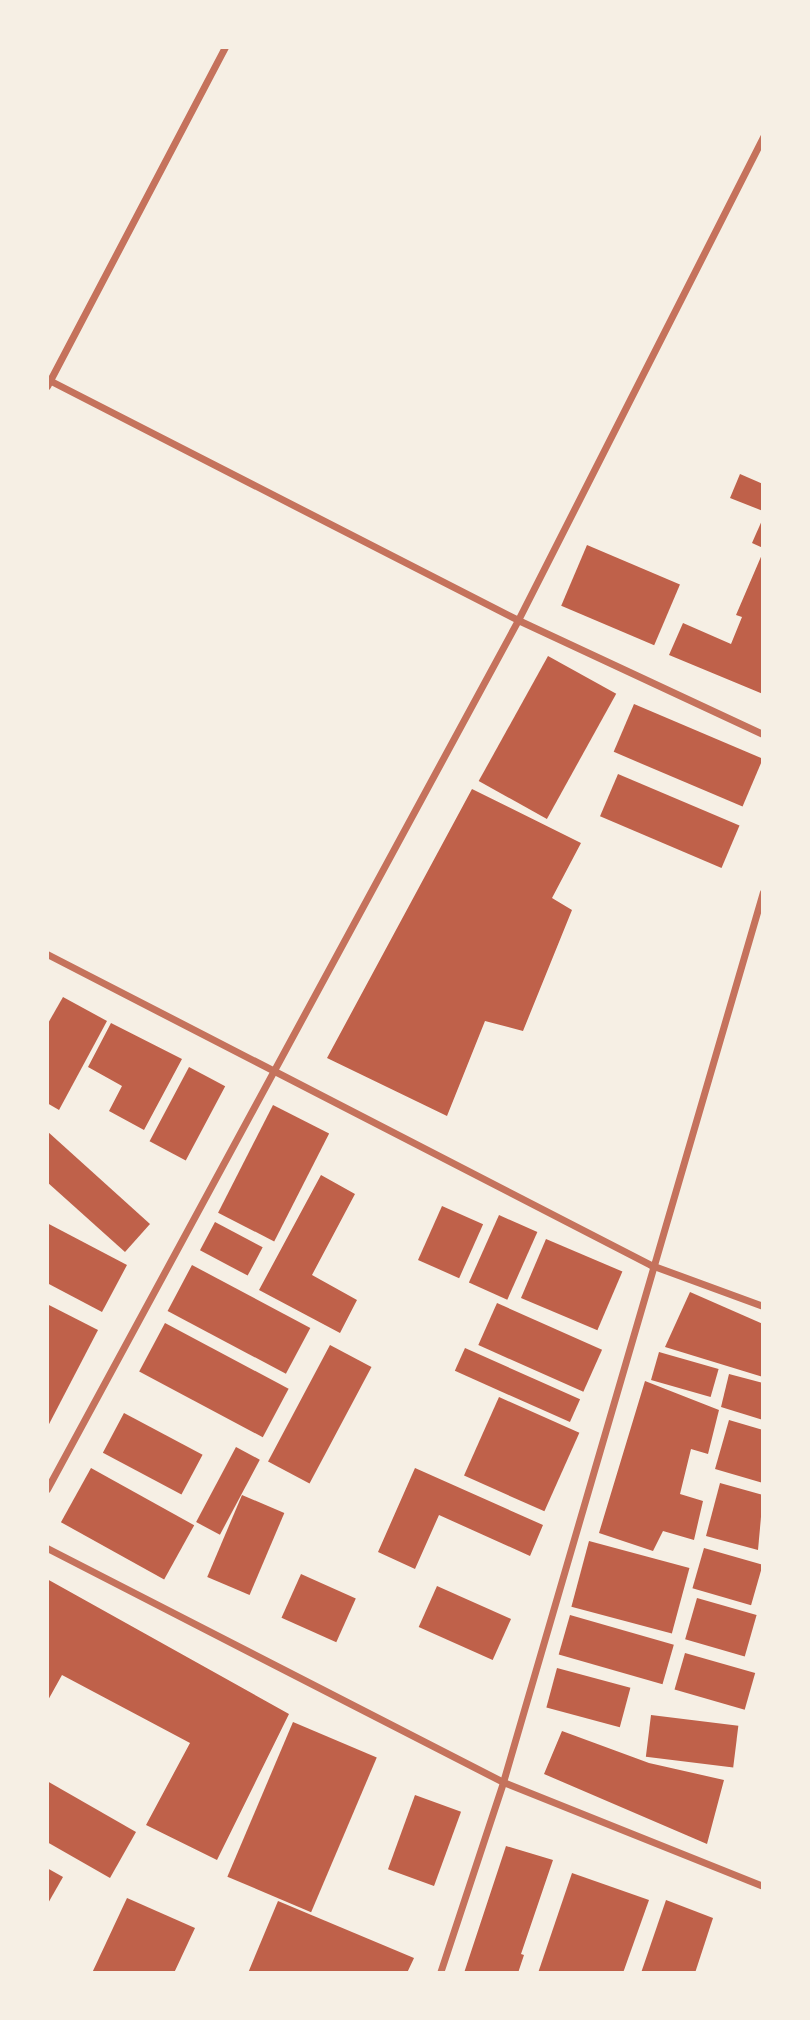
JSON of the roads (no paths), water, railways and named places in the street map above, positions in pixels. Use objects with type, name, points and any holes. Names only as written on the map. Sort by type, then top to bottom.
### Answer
[{"type":"street","points":[[225,47],[48,382],[518,620],[763,734]]},
{"type":"street","points":[[47,1489],[518,620],[763,137]]},
{"type":"street","points":[[440,1973],[503,1782],[651,1265],[763,891]]},
{"type":"street","points":[[47,954],[651,1265],[763,1306]]},
{"type":"street","points":[[47,1548],[503,1782],[763,1886]]}]
